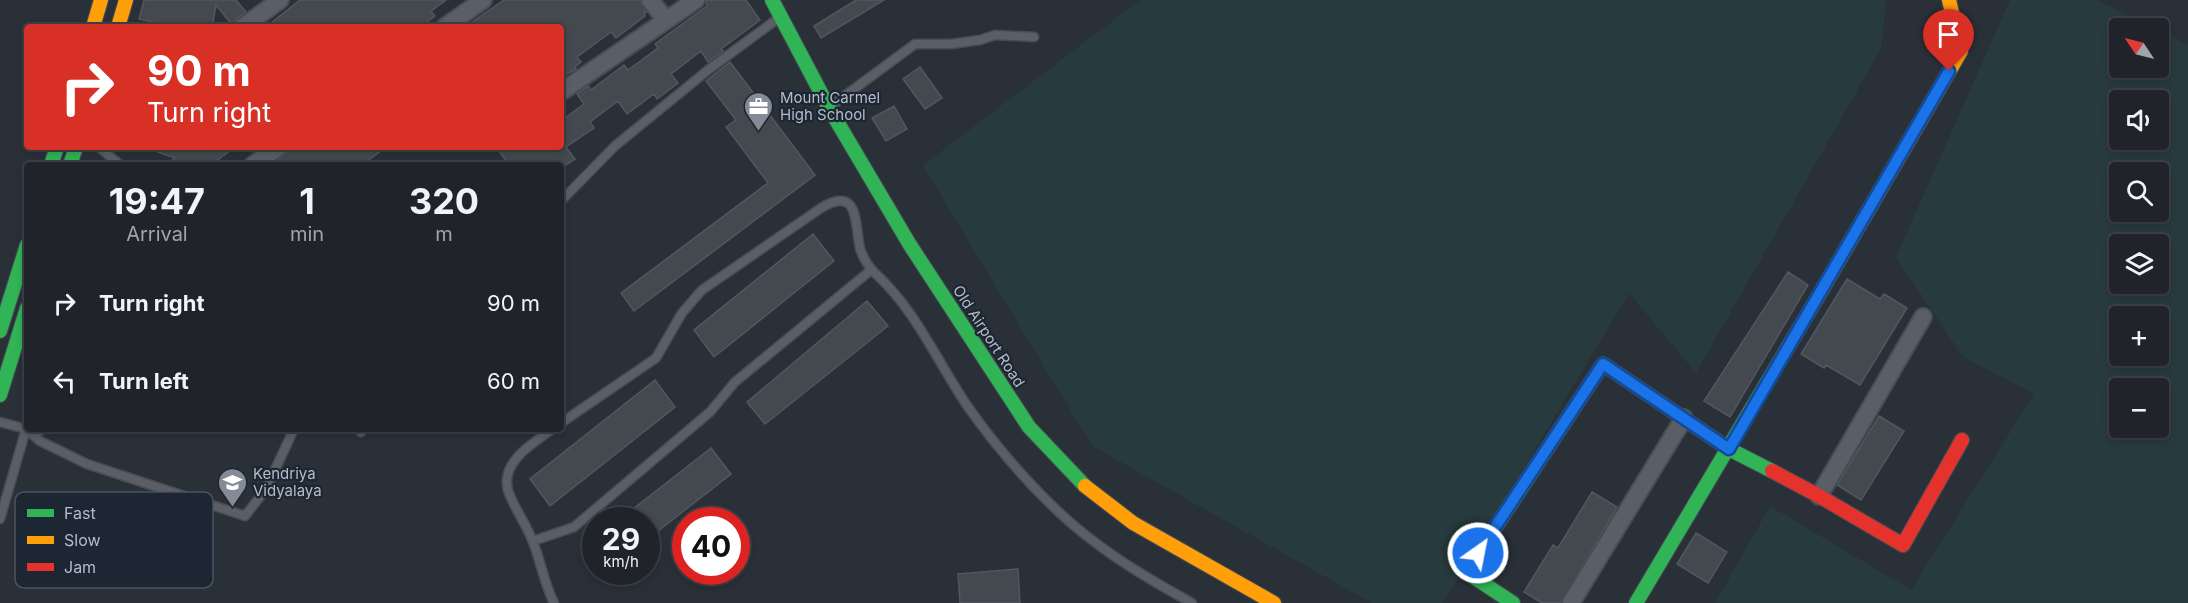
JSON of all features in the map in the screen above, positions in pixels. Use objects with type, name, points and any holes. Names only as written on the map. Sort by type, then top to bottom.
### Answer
[{"type":"street","points":[[93,24],[102,0]]},
{"type":"street","points":[[119,24],[126,0]]},
{"type":"street","points":[[247,24],[280,0]]},
{"type":"street","points":[[454,24],[483,0]]},
{"type":"street","points":[[650,0],[666,20]]},
{"type":"street","points":[[564,90],[696,0]]},
{"type":"street","name":"Old Airport Road","points":[[772,0],[829,108],[910,245],[1029,427],[1080,482],[1133,523],[1274,603]]},
{"type":"street","points":[[1636,603],[1729,449],[1960,51],[1949,0]]},
{"type":"street","points":[[257,162],[275,150]]},
{"type":"street","points":[[0,331],[24,255]]},
{"type":"street","points":[[1819,496],[1923,317]]},
{"type":"street","points":[[0,395],[18,350],[24,322]]},
{"type":"street","points":[[1513,603],[1466,572],[1603,364],[1729,449],[1819,496],[1903,545],[1962,440]]},
{"type":"street","points":[[1571,603],[1684,418]]},
{"type":"lane","points":[[564,198],[615,146],[708,70],[780,17]]},
{"type":"lane","points":[[829,108],[915,44],[951,44],[980,40],[995,35],[1034,37]]},
{"type":"lane","points":[[102,150],[116,162]]},
{"type":"lane","points":[[564,421],[656,358],[682,313],[702,290],[808,216],[835,200],[845,201],[854,210],[859,245],[871,270],[893,290],[906,306],[967,405],[1021,474],[1087,537],[1142,575],[1192,603]]},
{"type":"lane","points":[[533,541],[574,527],[710,412],[735,382],[871,270]]},
{"type":"lane","points":[[0,422],[24,428]]},
{"type":"lane","points":[[0,519],[25,432]]},
{"type":"lane","points":[[30,432],[40,441],[87,464],[172,492]]},
{"type":"lane","points":[[213,505],[245,516],[266,489],[293,432]]},
{"type":"lane","points":[[549,432],[518,457],[510,466],[507,476],[509,494],[533,541],[546,587],[554,603]]},
{"type":"green space","points":[[1140,0],[1886,0],[1881,49],[1696,373],[1629,293],[1443,603],[1372,603],[1092,446],[923,165]]},
{"type":"green space","points":[[2010,0],[2097,0],[2134,18],[2109,18],[2109,78],[2169,78],[2169,35],[2188,45],[2188,603],[1715,603],[1770,506],[1911,590],[2034,394],[1963,357],[1896,257]]},
{"type":"building","points":[[144,0],[236,0],[246,12],[236,19],[234,24],[231,24],[216,5],[213,24],[161,24],[139,19]]},
{"type":"building","points":[[300,0],[446,0],[431,11],[435,16],[424,24],[270,24]]},
{"type":"building","points":[[504,0],[640,0],[646,12],[645,16],[616,38],[611,32],[577,57],[581,62],[575,67],[576,69],[564,75],[564,24],[469,24]]},
{"type":"building","points":[[706,0],[746,0],[760,20],[721,49],[723,51],[708,62],[701,51],[671,74],[678,83],[657,99],[654,94],[627,114],[618,101],[590,122],[594,128],[566,147],[575,159],[566,165],[564,162],[507,162],[498,150],[564,150],[564,119],[584,104],[577,94],[588,86],[591,90],[624,65],[628,70],[658,48],[655,44],[707,6]]},
{"type":"building","points":[[856,0],[884,0],[821,38],[814,26]]},
{"type":"building","points":[[730,62],[815,175],[634,311],[621,293],[768,183],[726,127],[736,120],[706,81]]},
{"type":"building","points":[[920,67],[942,98],[925,109],[903,79]]},
{"type":"building","points":[[894,106],[907,129],[886,141],[872,118]]},
{"type":"building","points":[[152,150],[231,150],[215,162],[170,162],[175,158]]},
{"type":"building","points":[[290,150],[382,150],[366,162],[275,162]]},
{"type":"building","points":[[813,234],[834,261],[714,357],[694,330]]},
{"type":"building","points":[[1788,272],[1808,285],[1730,417],[1704,401]]},
{"type":"building","points":[[1847,279],[1880,299],[1884,294],[1907,308],[1860,385],[1826,365],[1824,368],[1801,354]]},
{"type":"building","points":[[867,301],[888,326],[765,424],[747,402]]},
{"type":"building","points":[[655,380],[675,407],[550,506],[530,479]]},
{"type":"building","points":[[1879,416],[1904,431],[1861,500],[1837,485]]},
{"type":"building","points":[[711,448],[731,474],[689,507],[672,507],[672,520],[660,530],[660,507],[636,507]]},
{"type":"building","points":[[1592,492],[1617,507],[1561,603],[1542,603],[1524,592],[1553,545],[1558,548]]},
{"type":"building","points":[[1696,533],[1727,552],[1708,583],[1677,564]]},
{"type":"building","points":[[1018,569],[1020,603],[960,603],[958,574]]},
{"type":"traffic: fast","points":[[772,0],[829,108],[910,245],[1029,427],[1085,486]]},
{"type":"traffic: fast","points":[[52,162],[56,150]]},
{"type":"traffic: fast","points":[[71,162],[75,150]]},
{"type":"traffic: fast","points":[[0,331],[24,255]]},
{"type":"traffic: fast","points":[[1636,603],[1816,300]]},
{"type":"traffic: fast","points":[[0,395],[24,318]]},
{"type":"traffic: fast","points":[[1513,603],[1466,572],[1603,364],[1729,449],[1772,471]]},
{"type":"traffic: slow","points":[[94,24],[101,0]]},
{"type":"traffic: slow","points":[[119,24],[126,0]]},
{"type":"traffic: slow","points":[[1816,300],[1961,51],[1949,0]]},
{"type":"traffic: slow","points":[[1085,486],[1133,523],[1274,603]]},
{"type":"traffic: jam","points":[[1772,471],[1903,545],[1962,440]]},
{"type":"place","name":"Mount Carmel High School","points":[[759,132]]},
{"type":"place","name":"Kendriya Vidyalaya","points":[[232,508]]},
{"type":"route","points":[[1478,553],[1603,364],[1729,449],[1949,71]]}]
